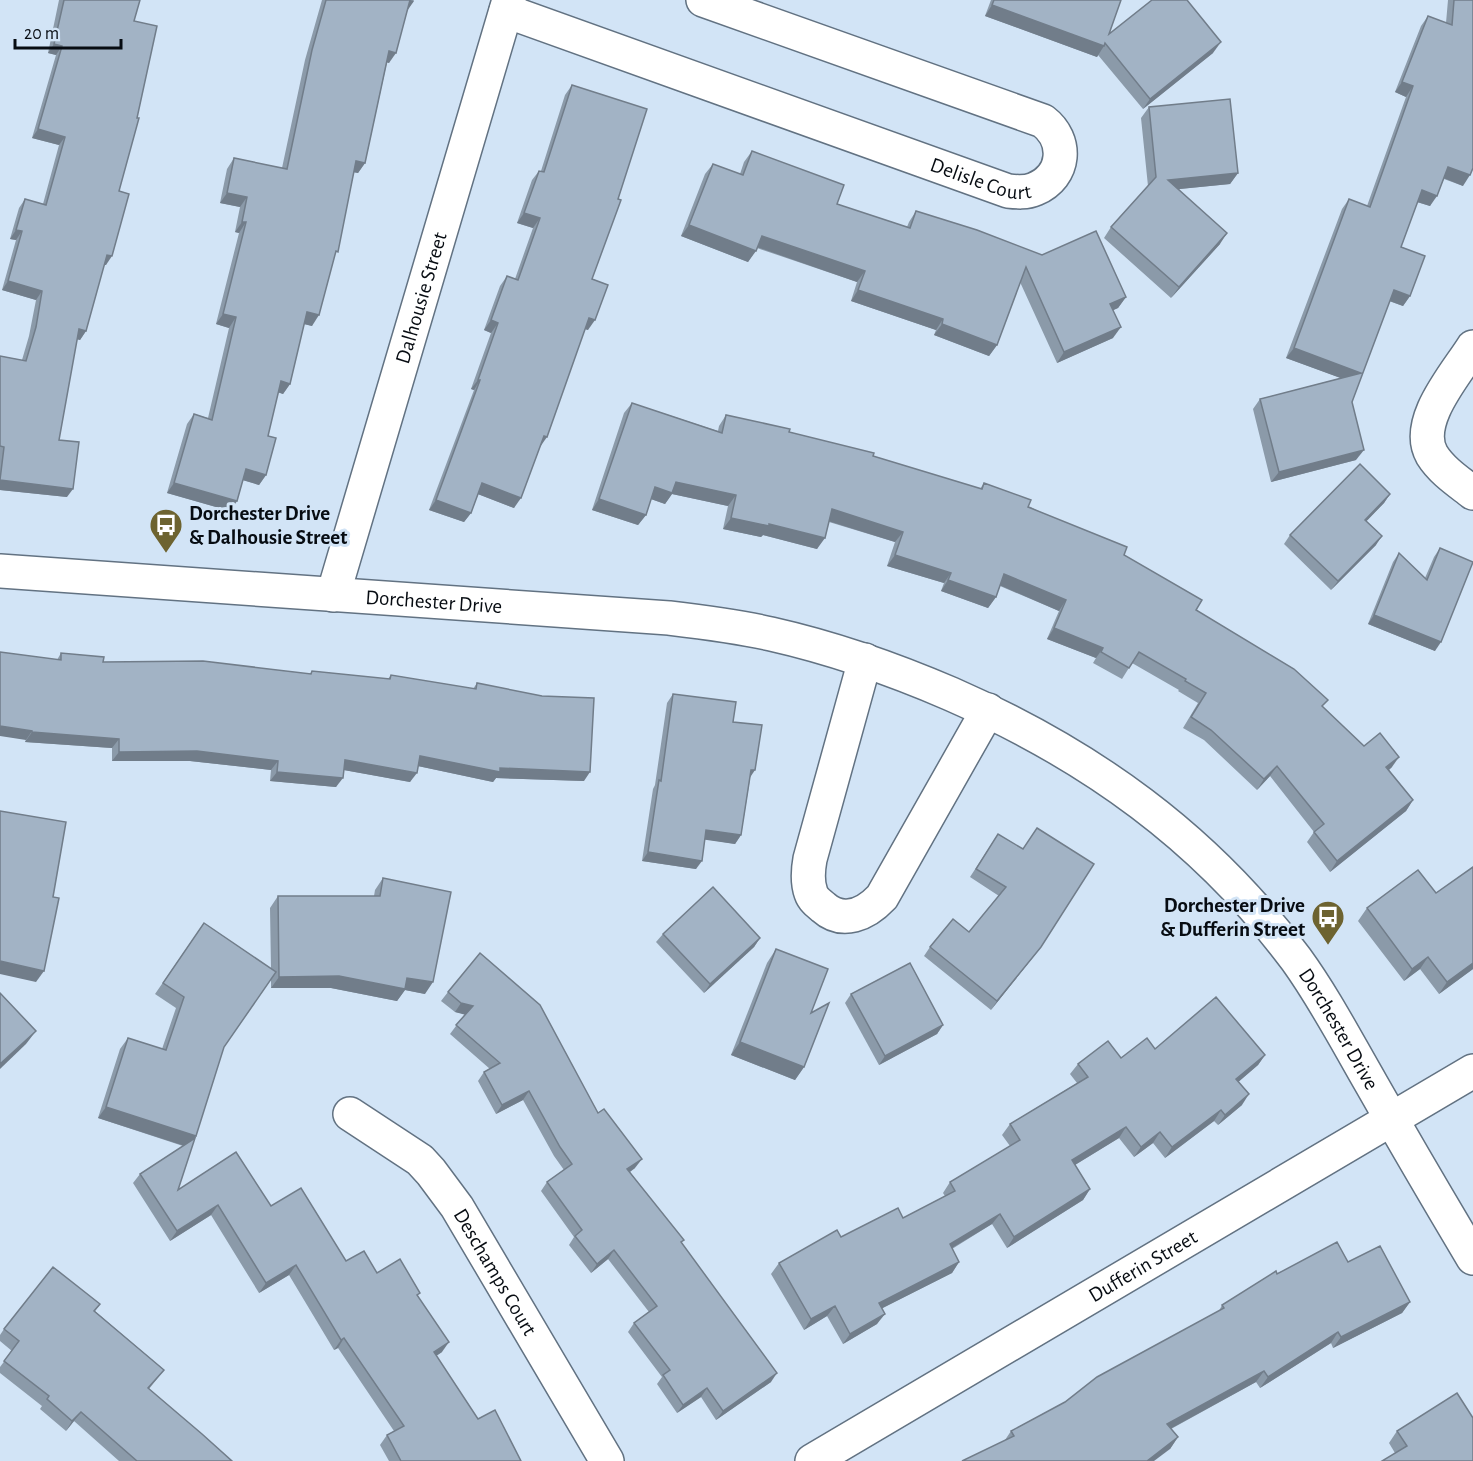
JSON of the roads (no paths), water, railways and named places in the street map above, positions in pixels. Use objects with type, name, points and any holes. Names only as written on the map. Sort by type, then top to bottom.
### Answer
[{"type":"street","name":"Delisle Court","points":[[507,6],[1008,191],[1024,192],[1035,189],[1055,174],[1060,157],[1058,138],[1053,128],[1044,121],[703,0]]},
{"type":"street","name":"Dalhousie Street","points":[[333,595],[507,6]]},
{"type":"street","points":[[1473,347],[1432,413],[1427,436],[1431,453],[1436,461],[1473,493]]},
{"type":"street","name":"Dorchester Drive","points":[[0,571],[679,619],[770,634],[865,660],[988,710],[1060,748],[1138,799],[1177,831],[1230,883],[1268,925],[1312,983],[1473,1258]]},
{"type":"street","points":[[865,660],[810,859],[808,872],[811,894],[826,911],[847,916],[860,914],[882,897],[988,710]]},
{"type":"street","name":"Dufferin Street","points":[[812,1461],[1473,1071]]},
{"type":"street","name":"Deschamps Court","points":[[350,1114],[420,1160],[443,1187],[607,1461]]},
{"type":"place","name":"Dorchester Drive & Dalhousie Street","points":[[166,554]]},
{"type":"place","name":"Dorchester Drive & Dufferin Street","points":[[1328,946]]}]
